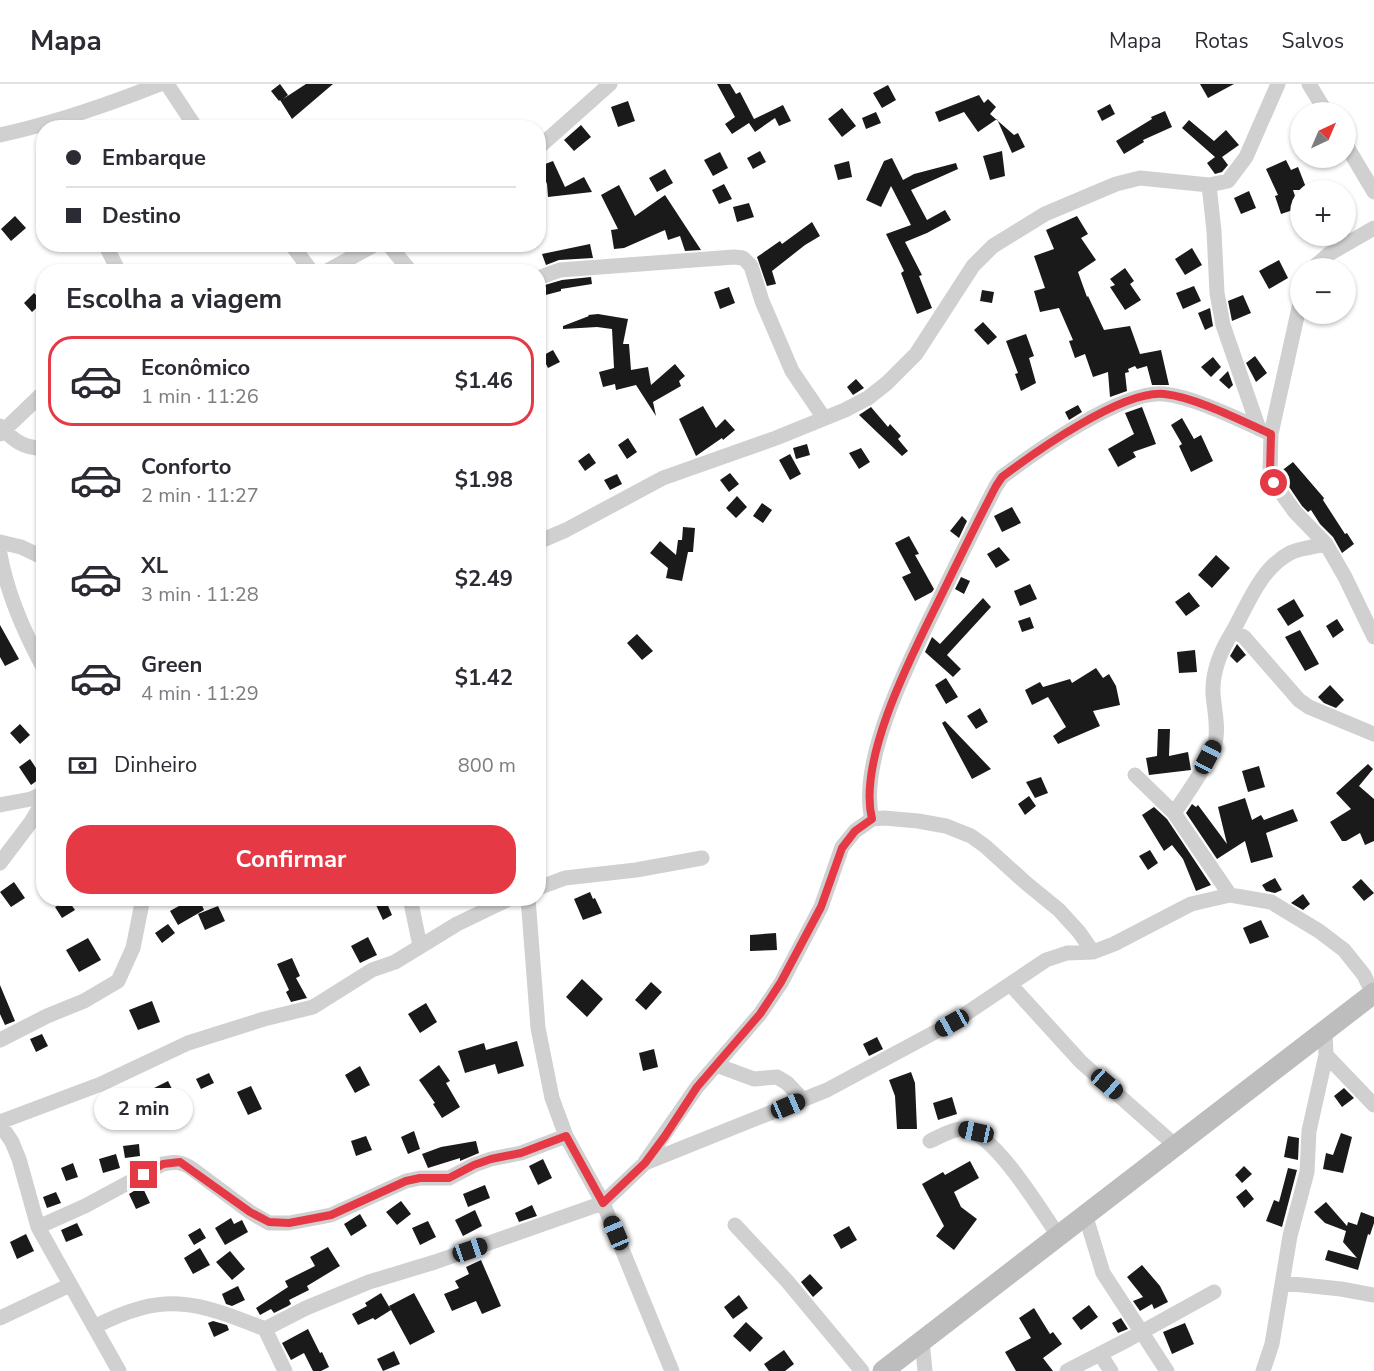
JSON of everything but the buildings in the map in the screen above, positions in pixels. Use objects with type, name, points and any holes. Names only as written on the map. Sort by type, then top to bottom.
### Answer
[{"type":"main road","points":[[883,1371],[1085,1214],[1177,1147],[1266,1075],[1374,993]]},
{"type":"street","points":[[62,120],[160,84]]},
{"type":"street","points":[[167,84],[191,120]]},
{"type":"street","points":[[546,141],[610,84]]},
{"type":"street","points":[[546,539],[663,478],[776,438],[868,398],[916,354],[973,266],[993,246],[1045,214],[1116,184],[1140,178],[1209,184],[1228,181],[1246,157],[1278,84]]},
{"type":"street","points":[[1309,84],[1320,102]]},
{"type":"street","points":[[0,135],[36,128]]},
{"type":"street","points":[[1356,162],[1374,192]]},
{"type":"street","points":[[1209,184],[1217,293],[1223,325],[1265,431],[1270,472],[1274,483],[1295,512],[1326,544],[1346,577],[1374,637]]},
{"type":"street","points":[[1324,258],[1374,228]]},
{"type":"street","points":[[340,264],[361,252]]},
{"type":"street","points":[[395,252],[404,264]]},
{"type":"street","points":[[546,275],[560,270],[743,258],[751,266],[762,301],[792,370],[824,418]]},
{"type":"street","points":[[1265,431],[1294,324]]},
{"type":"street","points":[[872,819],[869,791],[880,737],[891,706],[930,618],[1002,477],[1098,414],[1118,404],[1162,394],[1192,401],[1265,431]]},
{"type":"street","points":[[36,399],[1,430],[17,443],[36,449]]},
{"type":"street","points":[[0,542],[21,547],[36,554]]},
{"type":"street","points":[[1174,813],[1214,746],[1216,727],[1213,690],[1215,672],[1222,649],[1271,567],[1291,553],[1326,544]]},
{"type":"street","points":[[0,554],[15,605],[36,651]]},
{"type":"street","points":[[1233,631],[1244,637],[1299,700],[1309,707],[1374,735]]},
{"type":"street","points":[[1135,776],[1174,813],[1230,895]]},
{"type":"street","points":[[0,805],[36,797]]},
{"type":"street","points":[[0,863],[36,814]]},
{"type":"street","points":[[94,1327],[120,1313],[171,1302],[202,1308],[265,1329],[306,1308],[369,1282],[435,1262],[603,1203],[645,1163],[665,1136],[686,1100],[752,1026],[781,982],[821,907],[842,848],[855,831],[872,819],[918,821],[946,826],[971,836],[1059,910],[1093,952]]},
{"type":"street","points":[[546,885],[565,878],[636,870],[702,858]]},
{"type":"street","points":[[645,1163],[827,1090],[952,1023],[1046,960],[1067,953],[1093,952],[1114,944],[1191,904],[1230,895],[1271,902],[1319,931],[1344,950],[1364,975],[1374,993]]},
{"type":"street","points":[[0,1040],[47,1016],[84,1001],[118,981],[133,948],[141,906]]},
{"type":"street","points":[[412,906],[420,946]]},
{"type":"street","points":[[119,1371],[38,1227],[19,1159],[0,1123],[101,1084],[188,1043],[313,1006],[372,970],[395,962],[457,924],[494,906]]},
{"type":"street","points":[[529,906],[538,1028],[552,1098],[566,1136],[603,1203],[672,1371]]},
{"type":"street","points":[[1010,984],[1081,1062],[1177,1147]]},
{"type":"street","points":[[1263,1371],[1272,1344],[1290,1236],[1307,1172],[1309,1131],[1326,1055],[1325,1031]]},
{"type":"street","points":[[1326,1055],[1374,1105]]},
{"type":"street","points":[[717,1065],[754,1079],[777,1077],[787,1083],[803,1100]]},
{"type":"street","points":[[930,1141],[960,1129],[976,1132],[1002,1155],[1058,1235]]},
{"type":"street","points":[[38,1227],[85,1206],[163,1164],[172,1162],[180,1162],[190,1168],[250,1212],[269,1222],[289,1223],[331,1215],[406,1181],[420,1178],[449,1178],[474,1165],[521,1153],[566,1136]]},
{"type":"street","points":[[1085,1214],[1103,1273],[1167,1371]]},
{"type":"street","points":[[735,1225],[787,1281],[862,1371]]},
{"type":"street","points":[[1283,1283],[1341,1288],[1374,1295]]},
{"type":"street","points":[[0,1318],[70,1285]]},
{"type":"street","points":[[1067,1371],[1214,1292]]},
{"type":"street","points":[[265,1329],[285,1371]]},
{"type":"street","points":[[922,1340],[925,1371]]},
{"type":"street","points":[[1100,1354],[1111,1371]]},
{"type":"route","points":[[144,1175],[163,1164],[180,1162],[250,1212],[269,1222],[289,1223],[331,1215],[406,1181],[420,1178],[449,1178],[474,1165],[521,1153],[566,1136],[603,1203],[645,1163],[665,1136],[686,1100],[752,1026],[781,982],[821,907],[842,848],[855,831],[872,819],[869,791],[880,737],[891,706],[915,648],[1002,477],[1098,414],[1118,404],[1162,394],[1192,401],[1271,434],[1270,472],[1274,483]]}]
